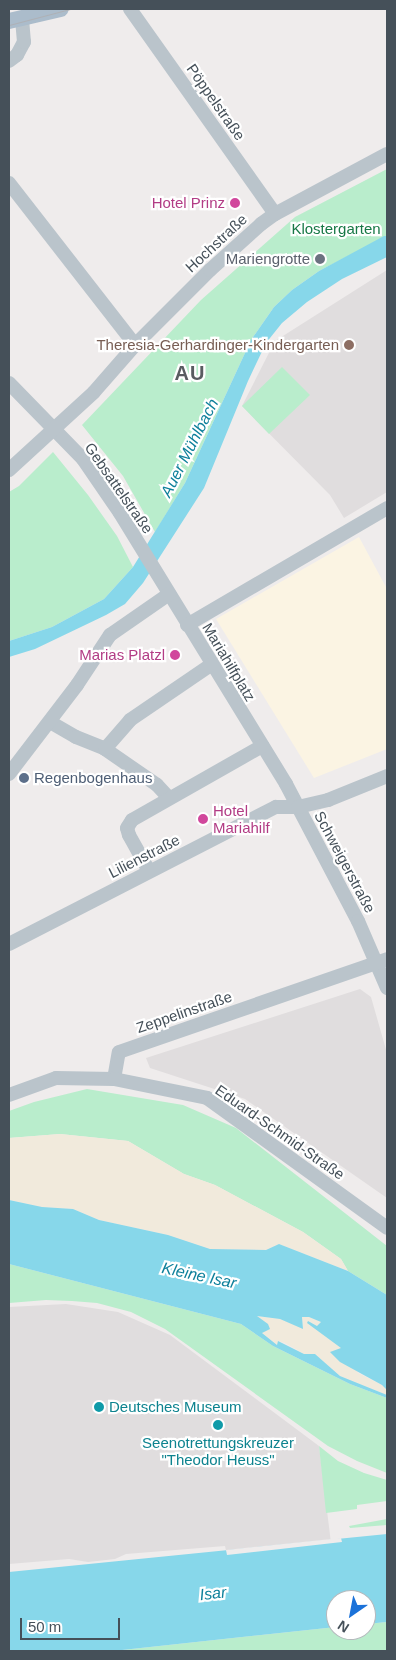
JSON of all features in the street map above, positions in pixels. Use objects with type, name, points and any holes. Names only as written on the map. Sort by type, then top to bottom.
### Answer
[{"type":"main road","points":[[15,21],[61,9]]},
{"type":"street","name":"Pöppelstraße","points":[[130,9],[275,214]]},
{"type":"street","points":[[9,61],[17,54],[24,42],[15,21]]},
{"type":"street","name":"Hochstraße","points":[[14,467],[94,392],[135,345],[210,270],[275,214],[387,154]]},
{"type":"street","points":[[9,183],[135,345]]},
{"type":"street","name":"Gebsattelstraße","points":[[9,383],[83,459],[126,522],[187,625]]},
{"type":"street","name":"Mariahilfplatz","points":[[298,807],[187,625],[387,508]]},
{"type":"street","points":[[9,774],[50,722],[110,635],[166,589]]},
{"type":"street","points":[[105,749],[130,720],[212,664]]},
{"type":"street","points":[[50,722],[76,737],[105,749],[157,785],[168,797]]},
{"type":"street","points":[[149,872],[127,828],[132,820],[168,797],[262,746]]},
{"type":"street","points":[[298,807],[328,800],[387,776]]},
{"type":"street","name":"Lilienstraße","points":[[9,943],[276,808],[298,807]]},
{"type":"street","name":"Schweigerstraße","points":[[298,807],[382,961],[387,988]]},
{"type":"street","name":"Zeppelinstraße","points":[[114,1079],[119,1052],[382,961]]},
{"type":"street","points":[[9,1094],[56,1078],[114,1079]]},
{"type":"street","name":"Eduard-Schmid-Straße","points":[[114,1079],[208,1098],[387,1228]]},
{"type":"shaded area","points":[[387,270],[387,492],[344,518],[330,495],[242,406],[275,341]]},
{"type":"shaded area","points":[[359,537],[387,589],[387,749],[314,778],[216,619]]},
{"type":"shaded area","points":[[360,989],[371,997],[387,1053],[387,1198],[245,1099],[150,1068],[146,1058]]},
{"type":"shaded area","name":"Deutsches Museum","points":[[66,1304],[118,1312],[170,1335],[319,1446],[331,1543],[227,1555],[225,1546],[126,1554],[115,1559],[88,1562],[69,1559],[9,1564],[9,1307]]},
{"type":"green space","name":"Klostergarten","points":[[387,169],[387,236],[319,271],[292,290],[274,307],[251,340],[185,483],[155,532],[123,476],[82,425],[201,300],[295,217]]},
{"type":"green space","points":[[282,367],[310,395],[269,434],[242,406]]},
{"type":"green space","points":[[53,452],[88,495],[117,536],[133,567],[104,599],[52,627],[9,641],[9,492],[19,486]]},
{"type":"green space","points":[[87,1089],[183,1105],[236,1128],[387,1246],[387,1295],[348,1271],[341,1259],[303,1232],[215,1185],[184,1174],[128,1141],[60,1134],[9,1138],[9,1111],[34,1102]]},
{"type":"green space","points":[[9,1264],[241,1324],[273,1346],[350,1384],[387,1398],[387,1473],[357,1461],[328,1446],[165,1329],[131,1312],[97,1303],[72,1301],[46,1300],[9,1303]]},
{"type":"green space","points":[[319,1446],[338,1461],[364,1473],[387,1480],[387,1501],[357,1505],[357,1509],[326,1513]]},
{"type":"green space","points":[[387,1519],[387,1525],[350,1528],[349,1526]]},
{"type":"green space","points":[[387,1622],[387,1651],[113,1651],[326,1628],[326,1640],[376,1640],[376,1623]]},
{"type":"sand","points":[[60,1134],[128,1141],[184,1174],[215,1185],[303,1232],[341,1259],[348,1271],[279,1244],[266,1250],[210,1249],[168,1235],[99,1220],[73,1209],[42,1207],[9,1200],[9,1138]]},
{"type":"sand","points":[[256,1316],[280,1319],[303,1328],[302,1317],[309,1317],[321,1322],[317,1326],[309,1321],[342,1348],[358,1373],[382,1385],[387,1390],[387,1395],[340,1376],[315,1354],[304,1354],[278,1341],[278,1346],[262,1333]]},
{"type":"water","points":[[387,236],[387,257],[342,279],[307,302],[282,323],[266,343],[248,381],[204,488],[143,583],[125,604],[35,649],[9,657],[9,641],[52,627],[104,599],[133,567],[185,483],[251,340],[274,307],[292,290],[319,271]]},
{"type":"water","name":"Kleine Isar","points":[[9,1200],[42,1207],[73,1209],[99,1220],[168,1235],[210,1249],[266,1250],[279,1244],[348,1271],[387,1295],[387,1390],[382,1385],[340,1362],[330,1352],[341,1348],[307,1323],[308,1321],[317,1326],[321,1322],[309,1317],[302,1317],[303,1329],[280,1319],[257,1316],[268,1324],[270,1329],[262,1333],[277,1345],[278,1341],[304,1354],[315,1354],[340,1376],[387,1395],[387,1398],[350,1384],[273,1346],[241,1324],[9,1264]]},
{"type":"water","name":"Isar","points":[[387,1534],[387,1622],[376,1623],[376,1590],[326,1590],[326,1628],[113,1651],[9,1651],[9,1572]]},
{"type":"pier","points":[[341,1538],[342,1542],[227,1555],[226,1550]]},
{"type":"tram line","points":[[9,25],[70,9]]},
{"type":"place","name":"Hotel Prinz","points":[[235,203]]},
{"type":"place","name":"Mariengrotte","points":[[320,259]]},
{"type":"place","name":"Theresia-Gerhardinger-Kindergarten","points":[[349,345]]},
{"type":"place","name":"Marias Platzl","points":[[175,655]]},
{"type":"place","name":"Regenbogenhaus","points":[[24,778]]},
{"type":"place","name":"Hotel Mariahilf","points":[[203,819]]},
{"type":"place","name":"Deutsches Museum","points":[[99,1407]]},
{"type":"place","name":"Seenotrettungskreuzer \"Theodor Heuss\"","points":[[218,1425]]},
{"type":"district","name":"AU","points":[[190,373]]},
{"type":"water label","name":"Auer Mühlbach","points":[[190,448]]}]
